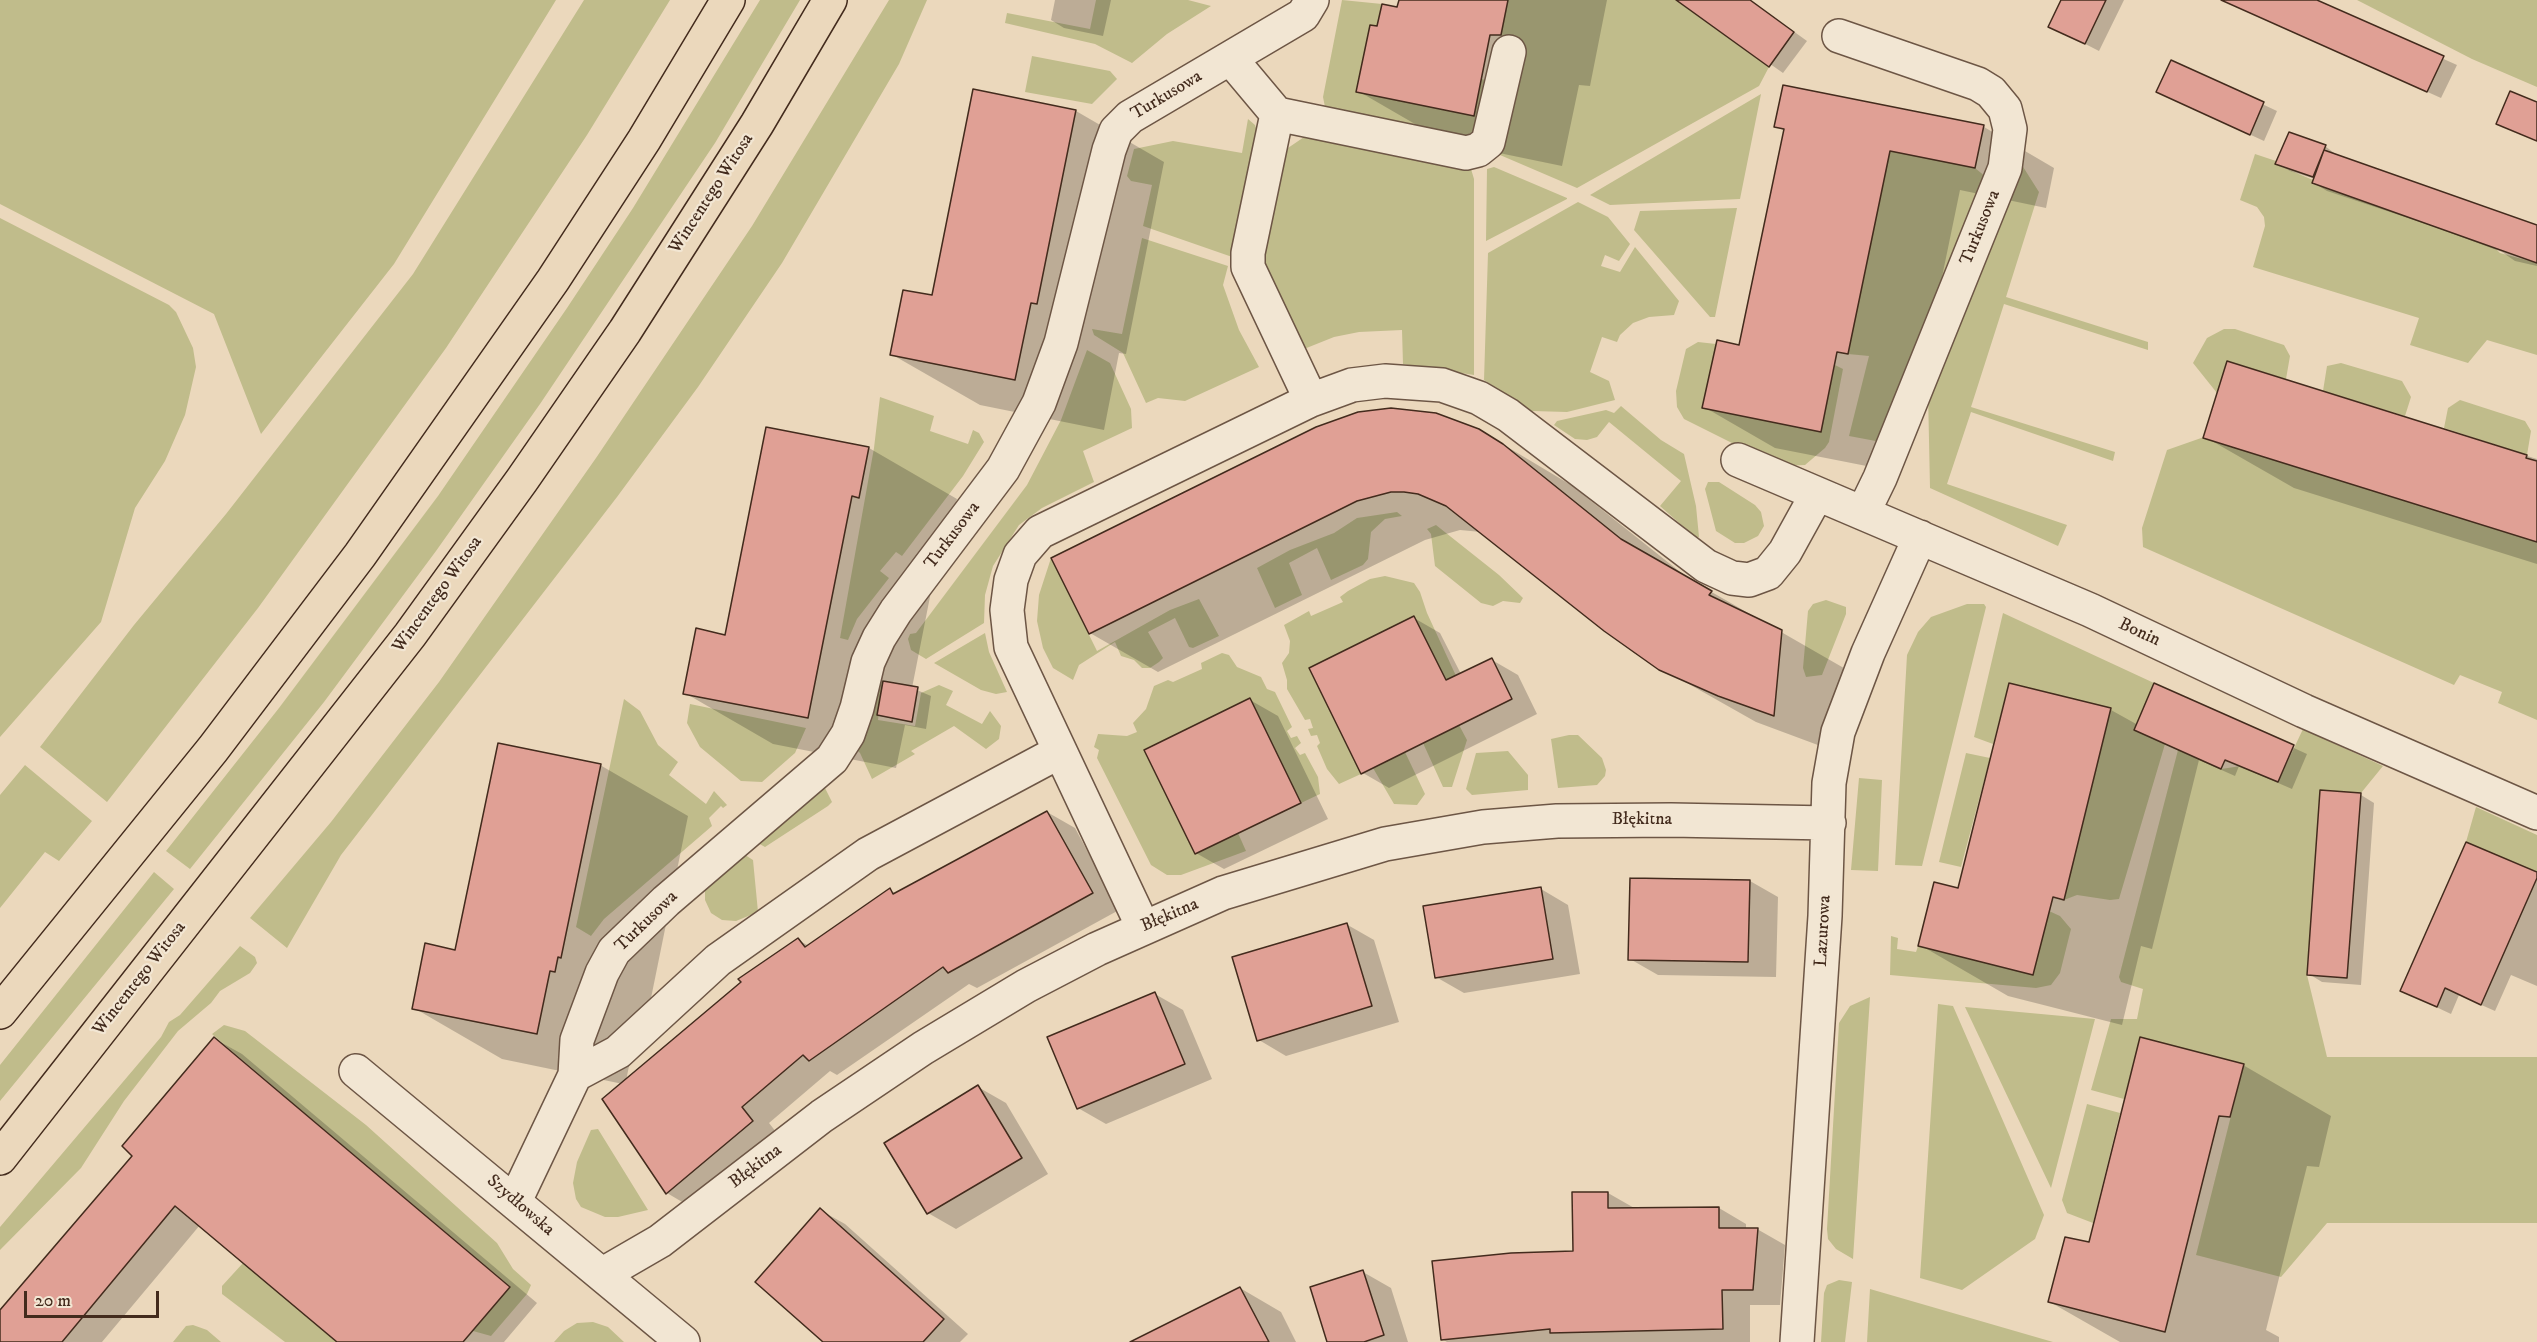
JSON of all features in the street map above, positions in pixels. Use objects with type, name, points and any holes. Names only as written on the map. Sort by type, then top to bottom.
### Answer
[{"type":"main road","points":[[0,1012],[213,749],[409,488],[600,208],[729,0]]},
{"type":"main road","name":"Wincentego Witosa","points":[[0,1158],[410,635],[522,480],[625,331],[757,124],[830,0]]},
{"type":"street","name":"Turkusowa","points":[[516,1201],[575,1075],[577,1040],[602,973],[614,951],[666,901],[832,759],[857,708],[868,662],[879,638],[896,611],[1003,469],[1039,403],[1065,330],[1109,150],[1116,132],[1130,117],[1302,15],[1312,0]]},
{"type":"street","name":"Turkusowa","points":[[1839,36],[1978,84],[1992,92],[2005,109],[2010,129],[2005,168],[1880,478],[1863,513]]},
{"type":"street","points":[[1230,58],[1277,114],[1466,153],[1488,142],[1509,52]]},
{"type":"street","points":[[1277,114],[1248,253],[1248,267],[1311,400]]},
{"type":"street","points":[[1143,927],[1011,647],[1006,610],[1011,579],[1020,555],[1040,532],[1311,400],[1352,385],[1385,381],[1442,385],[1479,398],[1524,426],[1706,566],[1732,578],[1749,580],[1768,573],[1785,552],[1817,494]]},
{"type":"street","name":"Bonin","points":[[1738,460],[2090,610],[2304,711],[2537,813]]},
{"type":"street","name":"Lazurowa","points":[[1797,1342],[1829,824],[1829,783],[1838,732],[1868,653],[1920,537]]},
{"type":"street","points":[[575,1075],[618,1052],[718,960],[868,854],[1059,752]]},
{"type":"street","name":"Błękitna","points":[[603,1275],[660,1241],[822,1116],[923,1048],[1026,986],[1143,927],[1223,894],[1307,866],[1385,844],[1483,827],[1557,821],[1671,820],[1829,824]]},
{"type":"street","name":"Szydłowska","points":[[356,1071],[516,1201],[570,1250],[683,1342]]},
{"type":"shaded area","points":[[0,0],[556,0],[394,264],[261,434],[214,314],[0,204]]},
{"type":"shaded area","points":[[584,0],[670,0],[587,135],[446,348],[258,608],[107,802],[40,747],[413,274]]},
{"type":"shaded area","points":[[760,0],[800,0],[715,143],[540,404],[436,551],[324,702],[190,869],[166,851],[279,708],[438,496],[633,208]]},
{"type":"shaded area","points":[[889,0],[927,0],[899,64],[782,263],[698,387],[617,497],[341,855],[287,948],[250,918],[331,822],[439,682],[596,458],[752,226]]},
{"type":"shaded area","points":[[1096,0],[1188,0],[1211,6],[1167,34],[1132,63],[1095,44],[1005,23],[1007,13],[1090,29]]},
{"type":"shaded area","points":[[1342,0],[1382,4],[1377,26],[1370,25],[1356,91],[1474,116],[1482,79],[1492,82],[1475,131],[1465,136],[1333,113],[1325,107],[1323,97]]},
{"type":"shaded area","points":[[1508,0],[1676,0],[1769,67],[1759,86],[1577,188],[1493,152],[1502,143],[1523,45],[1501,37]]},
{"type":"shaded area","points":[[2357,0],[2537,0],[2537,87],[2472,59]]},
{"type":"shaded area","points":[[1032,56],[1110,71],[1117,79],[1092,104],[1025,92]]},
{"type":"shaded area","points":[[1761,94],[1740,199],[1610,205],[1590,195]]},
{"type":"shaded area","points":[[1248,119],[1255,125],[1259,137],[1238,259],[1143,226],[1152,185],[1131,181],[1127,176],[1134,149],[1173,141],[1242,153]]},
{"type":"shaded area","points":[[1310,133],[1466,165],[1471,169],[1474,179],[1474,375],[1403,364],[1402,330],[1359,332],[1334,337],[1299,351],[1265,281],[1260,250],[1285,150]]},
{"type":"shaded area","points":[[1876,148],[1975,168],[1986,177],[1881,442],[1849,436],[1869,356],[1848,354]]},
{"type":"shaded area","points":[[2255,154],[2276,161],[2275,164],[2313,180],[2312,184],[2413,217],[2495,248],[2500,253],[2537,263],[2537,355],[2487,340],[2468,363],[2410,345],[2419,318],[2253,267],[2265,226],[2264,217],[2257,207],[2240,200]]},
{"type":"shaded area","points":[[2020,162],[2039,192],[2006,297],[2148,342],[2148,350],[2004,304],[1971,407],[2115,452],[2113,461],[1971,412],[1947,484],[2067,525],[2058,546],[1930,488],[1928,392]]},
{"type":"shaded area","points":[[1494,167],[1567,199],[1486,241],[1487,169]]},
{"type":"shaded area","points":[[1578,202],[1608,217],[1630,244],[1619,261],[1605,255],[1601,266],[1620,272],[1635,247],[1679,301],[1674,315],[1649,317],[1633,323],[1620,335],[1617,342],[1602,337],[1590,372],[1609,381],[1615,400],[1567,412],[1532,411],[1484,380],[1488,253]]},
{"type":"shaded area","points":[[1737,208],[1715,317],[1710,317],[1634,230],[1640,211]]},
{"type":"shaded area","points":[[0,218],[169,305],[176,312],[193,348],[196,367],[185,415],[165,461],[135,508],[101,622],[0,737]]},
{"type":"shaded area","points":[[1142,238],[1228,266],[1223,285],[1239,330],[1259,367],[1185,401],[1158,398],[1146,403],[1123,353],[1094,335],[1092,329],[1122,334]]},
{"type":"shaded area","points":[[2224,329],[2235,329],[2284,345],[2290,356],[2286,379],[2227,361],[2217,393],[2193,363],[2207,338]]},
{"type":"shaded area","points":[[1698,342],[1716,344],[1703,408],[1821,432],[1835,365],[1843,369],[1829,442],[1825,448],[1805,465],[1778,466],[1684,419],[1677,407],[1676,391],[1686,349]]},
{"type":"shaded area","points":[[1087,350],[1110,363],[1131,409],[1132,428],[1083,451],[1094,482],[1042,508],[1019,525],[993,566],[985,595],[984,623],[926,659],[911,650],[908,639],[910,634],[916,633],[1027,485],[1061,420]]},
{"type":"shaded area","points":[[2341,363],[2402,381],[2411,397],[2405,416],[2323,391],[2327,366]]},
{"type":"shaded area","points":[[880,397],[934,416],[930,431],[968,444],[973,430],[979,433],[984,442],[963,476],[902,556],[896,552],[880,571],[889,578],[857,619],[848,640],[840,638],[874,448]]},
{"type":"shaded area","points":[[2460,400],[2525,421],[2531,431],[2527,455],[2444,428],[2448,408]]},
{"type":"shaded area","points":[[1621,406],[1661,440],[1684,454],[1696,506],[1699,537],[1696,538],[1660,506],[1681,481],[1609,422],[1597,437],[1587,440],[1575,439],[1554,425],[1557,421],[1606,410],[1614,413]]},
{"type":"shaded area","points":[[2204,437],[2486,519],[2485,526],[2537,542],[2537,720],[2498,703],[2502,692],[2460,675],[2454,685],[2143,547],[2142,528],[2167,450]]},
{"type":"shaded area","points":[[1708,482],[1719,482],[1755,505],[1761,512],[1764,526],[1758,536],[1744,543],[1735,543],[1716,531],[1705,489]]},
{"type":"shaded area","points":[[1397,512],[1402,516],[1385,519],[1371,532],[1368,559],[1363,565],[1331,580],[1317,548],[1289,563],[1302,595],[1275,608],[1257,568],[1290,550],[1334,533],[1357,518]]},
{"type":"shaded area","points":[[1436,525],[1499,575],[1523,598],[1520,603],[1503,601],[1493,606],[1481,603],[1435,566],[1431,534],[1427,529]]},
{"type":"shaded area","points":[[1051,558],[1097,651],[1170,610],[1199,599],[1219,636],[1193,648],[1189,647],[1175,618],[1148,632],[1163,658],[1150,668],[1142,668],[1134,660],[1121,656],[1115,642],[1079,665],[1073,680],[1053,668],[1043,648],[1037,621],[1039,595]]},
{"type":"shaded area","points":[[1385,576],[1414,583],[1420,592],[1427,613],[1475,717],[1466,721],[1413,617],[1309,668],[1361,774],[1339,784],[1327,769],[1317,746],[1320,743],[1317,735],[1311,736],[1308,729],[1313,728],[1310,719],[1305,720],[1287,689],[1282,663],[1289,653],[1290,641],[1284,625],[1309,611],[1311,616],[1343,602],[1340,597],[1348,591],[1370,579]]},
{"type":"shaded area","points":[[1826,600],[1846,607],[1846,614],[1822,675],[1806,677],[1803,668],[1808,611],[1813,604]]},
{"type":"shaded area","points":[[1967,604],[1984,604],[1986,607],[1922,866],[1895,865],[1907,655],[1918,632],[1931,617]]},
{"type":"shaded area","points":[[2003,613],[2154,683],[2136,731],[2165,744],[2119,899],[2110,900],[2077,895],[2064,900],[2111,708],[2009,683],[1993,744],[1974,737]]},
{"type":"shaded area","points":[[985,633],[989,652],[1007,692],[996,694],[981,690],[934,663]]},
{"type":"shaded area","points":[[1222,653],[1229,655],[1237,667],[1261,677],[1267,689],[1275,692],[1292,727],[1287,731],[1291,738],[1297,736],[1301,743],[1295,748],[1300,755],[1305,753],[1318,777],[1320,794],[1301,803],[1250,699],[1145,749],[1195,854],[1238,833],[1246,851],[1181,875],[1167,875],[1151,865],[1097,758],[1099,750],[1094,747],[1098,734],[1127,736],[1137,732],[1133,723],[1146,709],[1154,686],[1168,680],[1173,682],[1202,669],[1201,663]]},
{"type":"shaded area","points":[[878,674],[883,681],[878,720],[915,726],[921,693],[939,685],[953,691],[946,705],[982,724],[990,711],[1001,726],[999,739],[986,749],[954,726],[911,751],[915,754],[872,779],[860,753],[855,748]]},
{"type":"shaded area","points":[[624,699],[640,711],[658,745],[678,762],[669,775],[706,804],[714,791],[727,805],[723,808],[721,806],[709,818],[712,826],[604,919],[591,936],[576,927]]},
{"type":"shaded area","points":[[690,704],[806,728],[795,753],[762,782],[741,781],[700,747],[687,723]]},
{"type":"shaded area","points":[[1459,725],[1467,740],[1452,787],[1443,787],[1423,743]]},
{"type":"shaded area","points":[[2303,729],[2383,766],[2361,793],[2321,790],[2307,975],[2327,1057],[2537,1057],[2537,1223],[2327,1223],[2281,1277],[2196,1255],[2244,1064],[2140,1037],[2124,1099],[2091,1090],[2111,1019],[2137,1019],[2143,989],[2121,982],[2119,977],[2178,750],[2221,769],[2241,766],[2278,782]]},
{"type":"shaded area","points":[[1578,735],[1602,758],[1606,770],[1605,776],[1597,785],[1558,788],[1551,739]]},
{"type":"shaded area","points":[[1508,751],[1528,775],[1528,790],[1472,795],[1466,789],[1476,753]]},
{"type":"shaded area","points":[[1405,752],[1425,794],[1417,805],[1394,804],[1373,768]]},
{"type":"shaded area","points":[[1966,753],[1990,758],[1961,867],[1939,862]]},
{"type":"shaded area","points":[[25,765],[92,821],[59,861],[45,852],[0,908],[0,795]]},
{"type":"shaded area","points":[[1859,778],[1882,780],[1878,871],[1851,870]]},
{"type":"shaded area","points":[[823,784],[832,802],[828,806],[765,847],[756,842]]},
{"type":"shaded area","points":[[2476,807],[2537,835],[2537,872],[2466,842]]},
{"type":"shaded area","points":[[742,853],[753,860],[758,912],[736,921],[722,920],[711,913],[705,900],[705,890],[708,884]]},
{"type":"shaded area","points":[[154,872],[174,889],[0,1101],[0,1065]]},
{"type":"shaded area","points":[[2049,911],[2060,916],[2071,929],[2060,973],[2051,985],[2036,988],[1890,975],[1891,936],[1898,938],[1897,949],[1916,952],[1918,946],[2033,975]]},
{"type":"shaded area","points":[[240,946],[255,957],[257,963],[250,973],[220,991],[211,1003],[178,1031],[124,1101],[81,1168],[0,1250],[0,1227],[161,1037],[169,1022],[180,1015]]},
{"type":"shaded area","points":[[1870,997],[1853,1259],[1836,1249],[1828,1239],[1827,1229],[1839,1023],[1850,1006]]},
{"type":"shaded area","points":[[1938,1004],[1953,1006],[2044,1215],[2035,1239],[1962,1290],[1920,1278]]},
{"type":"shaded area","points":[[1965,1007],[2095,1019],[2051,1188]]},
{"type":"shaded area","points":[[224,1025],[245,1031],[366,1125],[497,1243],[513,1269],[531,1285],[527,1294],[491,1336],[473,1331],[510,1286],[313,1120],[284,1101],[286,1097],[212,1034]]},
{"type":"shaded area","points":[[2087,1104],[2120,1113],[2093,1223],[2067,1213],[2062,1200]]},
{"type":"shaded area","points":[[598,1129],[648,1210],[618,1217],[605,1217],[581,1207],[576,1199],[573,1183],[577,1162],[591,1130]]},
{"type":"shaded area","points":[[243,1263],[337,1342],[285,1342],[222,1294],[222,1286]]},
{"type":"shaded area","points":[[1839,1280],[1852,1282],[1845,1342],[1821,1342],[1824,1293],[1827,1285]]},
{"type":"shaded area","points":[[1870,1289],[2053,1342],[1867,1342]]},
{"type":"shaded area","points":[[593,1322],[608,1327],[624,1342],[554,1342],[564,1331],[577,1323]]},
{"type":"shaded area","points":[[193,1325],[207,1330],[221,1342],[173,1342],[186,1326]]},
{"type":"building","points":[[1399,0],[1508,0],[1501,35],[1490,35],[1474,116],[1356,92],[1370,25],[1377,26],[1382,4],[1397,7]]},
{"type":"building","points":[[1676,0],[1750,0],[1794,32],[1769,67]]},
{"type":"building","points":[[2061,0],[2106,0],[2085,44],[2048,27]]},
{"type":"building","points":[[2221,0],[2317,0],[2444,56],[2427,92]]},
{"type":"building","points":[[2171,60],[2264,102],[2250,135],[2156,92]]},
{"type":"building","points":[[1783,85],[1984,125],[1975,168],[1890,151],[1848,354],[1837,352],[1821,432],[1702,408],[1717,340],[1739,345],[1784,129],[1774,127]]},
{"type":"building","points":[[973,89],[1076,110],[1037,304],[1031,303],[1015,380],[890,355],[903,290],[932,295]]},
{"type":"building","points":[[2510,91],[2537,102],[2537,141],[2496,124]]},
{"type":"building","points":[[2289,132],[2326,145],[2313,177],[2275,164]]},
{"type":"building","points":[[2324,150],[2537,225],[2537,263],[2312,183]]},
{"type":"building","points":[[2227,361],[2527,455],[2526,458],[2537,461],[2537,542],[2203,438]]},
{"type":"building","points":[[1391,408],[1436,413],[1479,429],[1503,444],[1621,539],[1712,591],[1709,595],[1782,630],[1774,716],[1718,696],[1659,670],[1604,631],[1446,506],[1418,494],[1404,492],[1391,492],[1357,501],[1089,634],[1051,558],[1316,427],[1358,412]]},
{"type":"building","points":[[766,427],[869,447],[859,498],[852,496],[808,718],[683,694],[696,628],[725,635]]},
{"type":"building","points":[[1414,616],[1446,680],[1492,658],[1512,699],[1361,774],[1309,668]]},
{"type":"building","points":[[883,681],[918,687],[912,722],[877,715]]},
{"type":"building","points":[[2009,683],[2111,708],[2064,900],[2053,897],[2033,975],[1918,946],[1934,882],[1958,888]]},
{"type":"building","points":[[2154,683],[2294,745],[2278,782],[2225,760],[2221,769],[2134,730]]},
{"type":"building","points":[[1250,698],[1301,803],[1195,854],[1144,750]]},
{"type":"building","points":[[498,743],[601,764],[561,958],[558,957],[555,972],[550,971],[537,1034],[412,1009],[425,943],[455,950]]},
{"type":"building","points":[[2320,790],[2361,793],[2347,978],[2307,975]]},
{"type":"building","points":[[1047,811],[1093,893],[948,973],[943,967],[809,1061],[803,1055],[742,1107],[753,1121],[666,1194],[602,1099],[741,982],[738,979],[798,938],[805,947],[890,888],[893,894]]},
{"type":"building","points":[[2466,842],[2537,872],[2537,878],[2481,1005],[2445,988],[2437,1007],[2400,991]]},
{"type":"building","points":[[1630,878],[1750,880],[1748,962],[1628,960]]},
{"type":"building","points":[[1541,887],[1553,959],[1435,978],[1423,906]]},
{"type":"building","points":[[1347,923],[1372,1006],[1257,1041],[1232,957]]},
{"type":"building","points":[[1155,992],[1185,1064],[1077,1109],[1047,1037]]},
{"type":"building","points":[[214,1037],[510,1287],[463,1342],[337,1342],[175,1206],[62,1342],[0,1342],[0,1310],[132,1156],[122,1146]]},
{"type":"building","points":[[2140,1037],[2244,1064],[2230,1117],[2219,1116],[2165,1332],[2048,1302],[2065,1237],[2089,1242]]},
{"type":"building","points":[[978,1085],[1022,1158],[927,1214],[884,1143]]},
{"type":"building","points":[[1572,1192],[1608,1192],[1608,1208],[1719,1207],[1719,1228],[1758,1228],[1753,1290],[1722,1290],[1723,1329],[1550,1333],[1550,1329],[1441,1340],[1432,1261],[1511,1253],[1573,1251]]},
{"type":"building","points":[[820,1208],[944,1319],[923,1342],[823,1342],[755,1282]]},
{"type":"building","points":[[1363,1270],[1384,1335],[1364,1342],[1327,1342],[1310,1287]]},
{"type":"building","points":[[1240,1287],[1269,1342],[1130,1342]]}]
